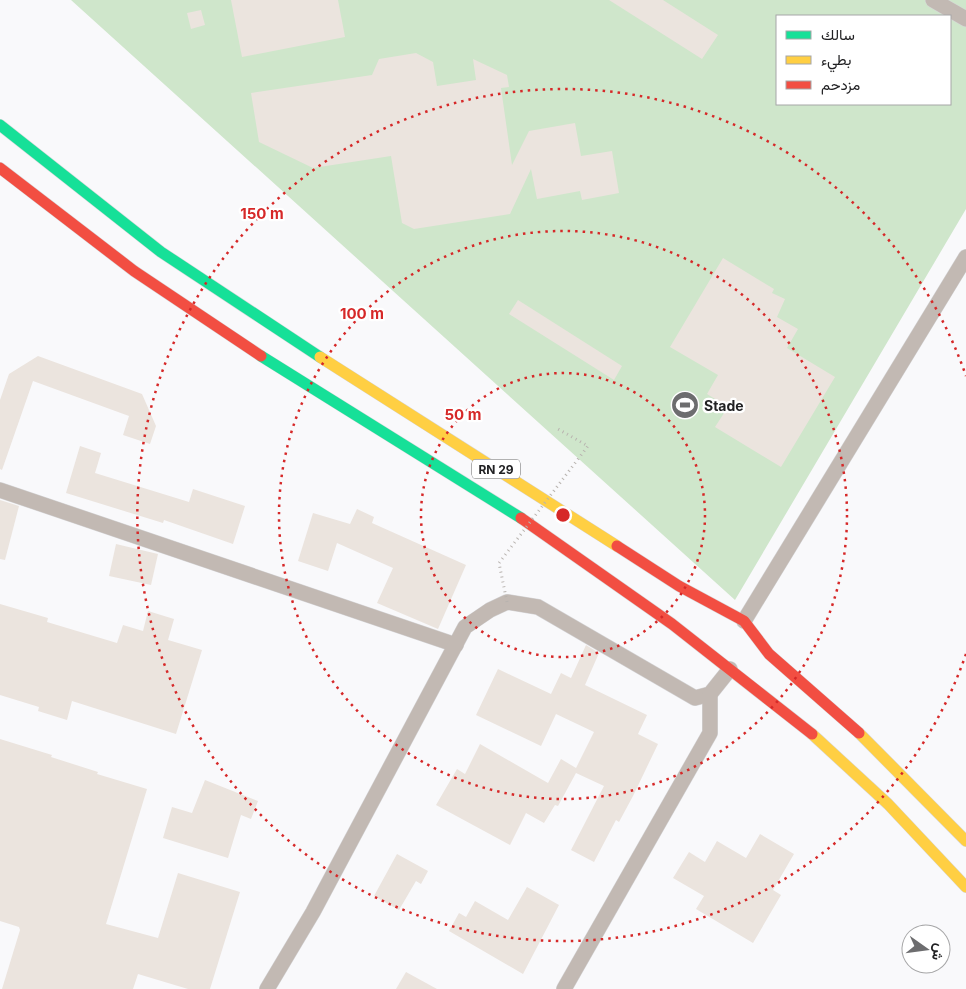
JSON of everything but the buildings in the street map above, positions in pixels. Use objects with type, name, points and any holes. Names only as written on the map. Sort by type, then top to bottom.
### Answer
[{"type":"highway","name":"RN 29","points":[[0,125],[161,252],[280,332],[679,586],[744,622],[769,654],[847,721],[966,841]]},
{"type":"highway","name":"RN 29","points":[[0,168],[134,271],[261,356],[530,524],[672,624],[824,744],[888,804],[966,887]]},
{"type":"street","points":[[933,0],[966,19]]},
{"type":"street","points":[[744,622],[966,257]]},
{"type":"street","points":[[0,490],[456,645]]},
{"type":"street","points":[[267,989],[313,912],[465,626],[506,602],[538,607],[695,698],[710,694],[730,669]]},
{"type":"street","points":[[564,989],[710,733],[710,694]]},
{"type":"path","points":[[506,602],[499,563],[588,446],[558,429]]},
{"type":"green space","name":"Stade","points":[[71,0],[966,0],[966,209],[735,600]]},
{"type":"traffic: fast","points":[[0,125],[161,252],[320,357]]},
{"type":"traffic: fast","points":[[261,356],[521,518]]},
{"type":"traffic: slow","points":[[320,357],[617,546]]},
{"type":"traffic: slow","points":[[859,733],[966,841]]},
{"type":"traffic: slow","points":[[812,734],[888,804],[966,887]]},
{"type":"traffic: jam","points":[[0,168],[134,271],[261,356]]},
{"type":"traffic: jam","points":[[521,518],[672,624],[812,734]]},
{"type":"traffic: jam","points":[[617,546],[679,586],[744,621],[769,654],[859,733]]},
{"type":"place","name":"Stade","points":[[685,405]]}]
